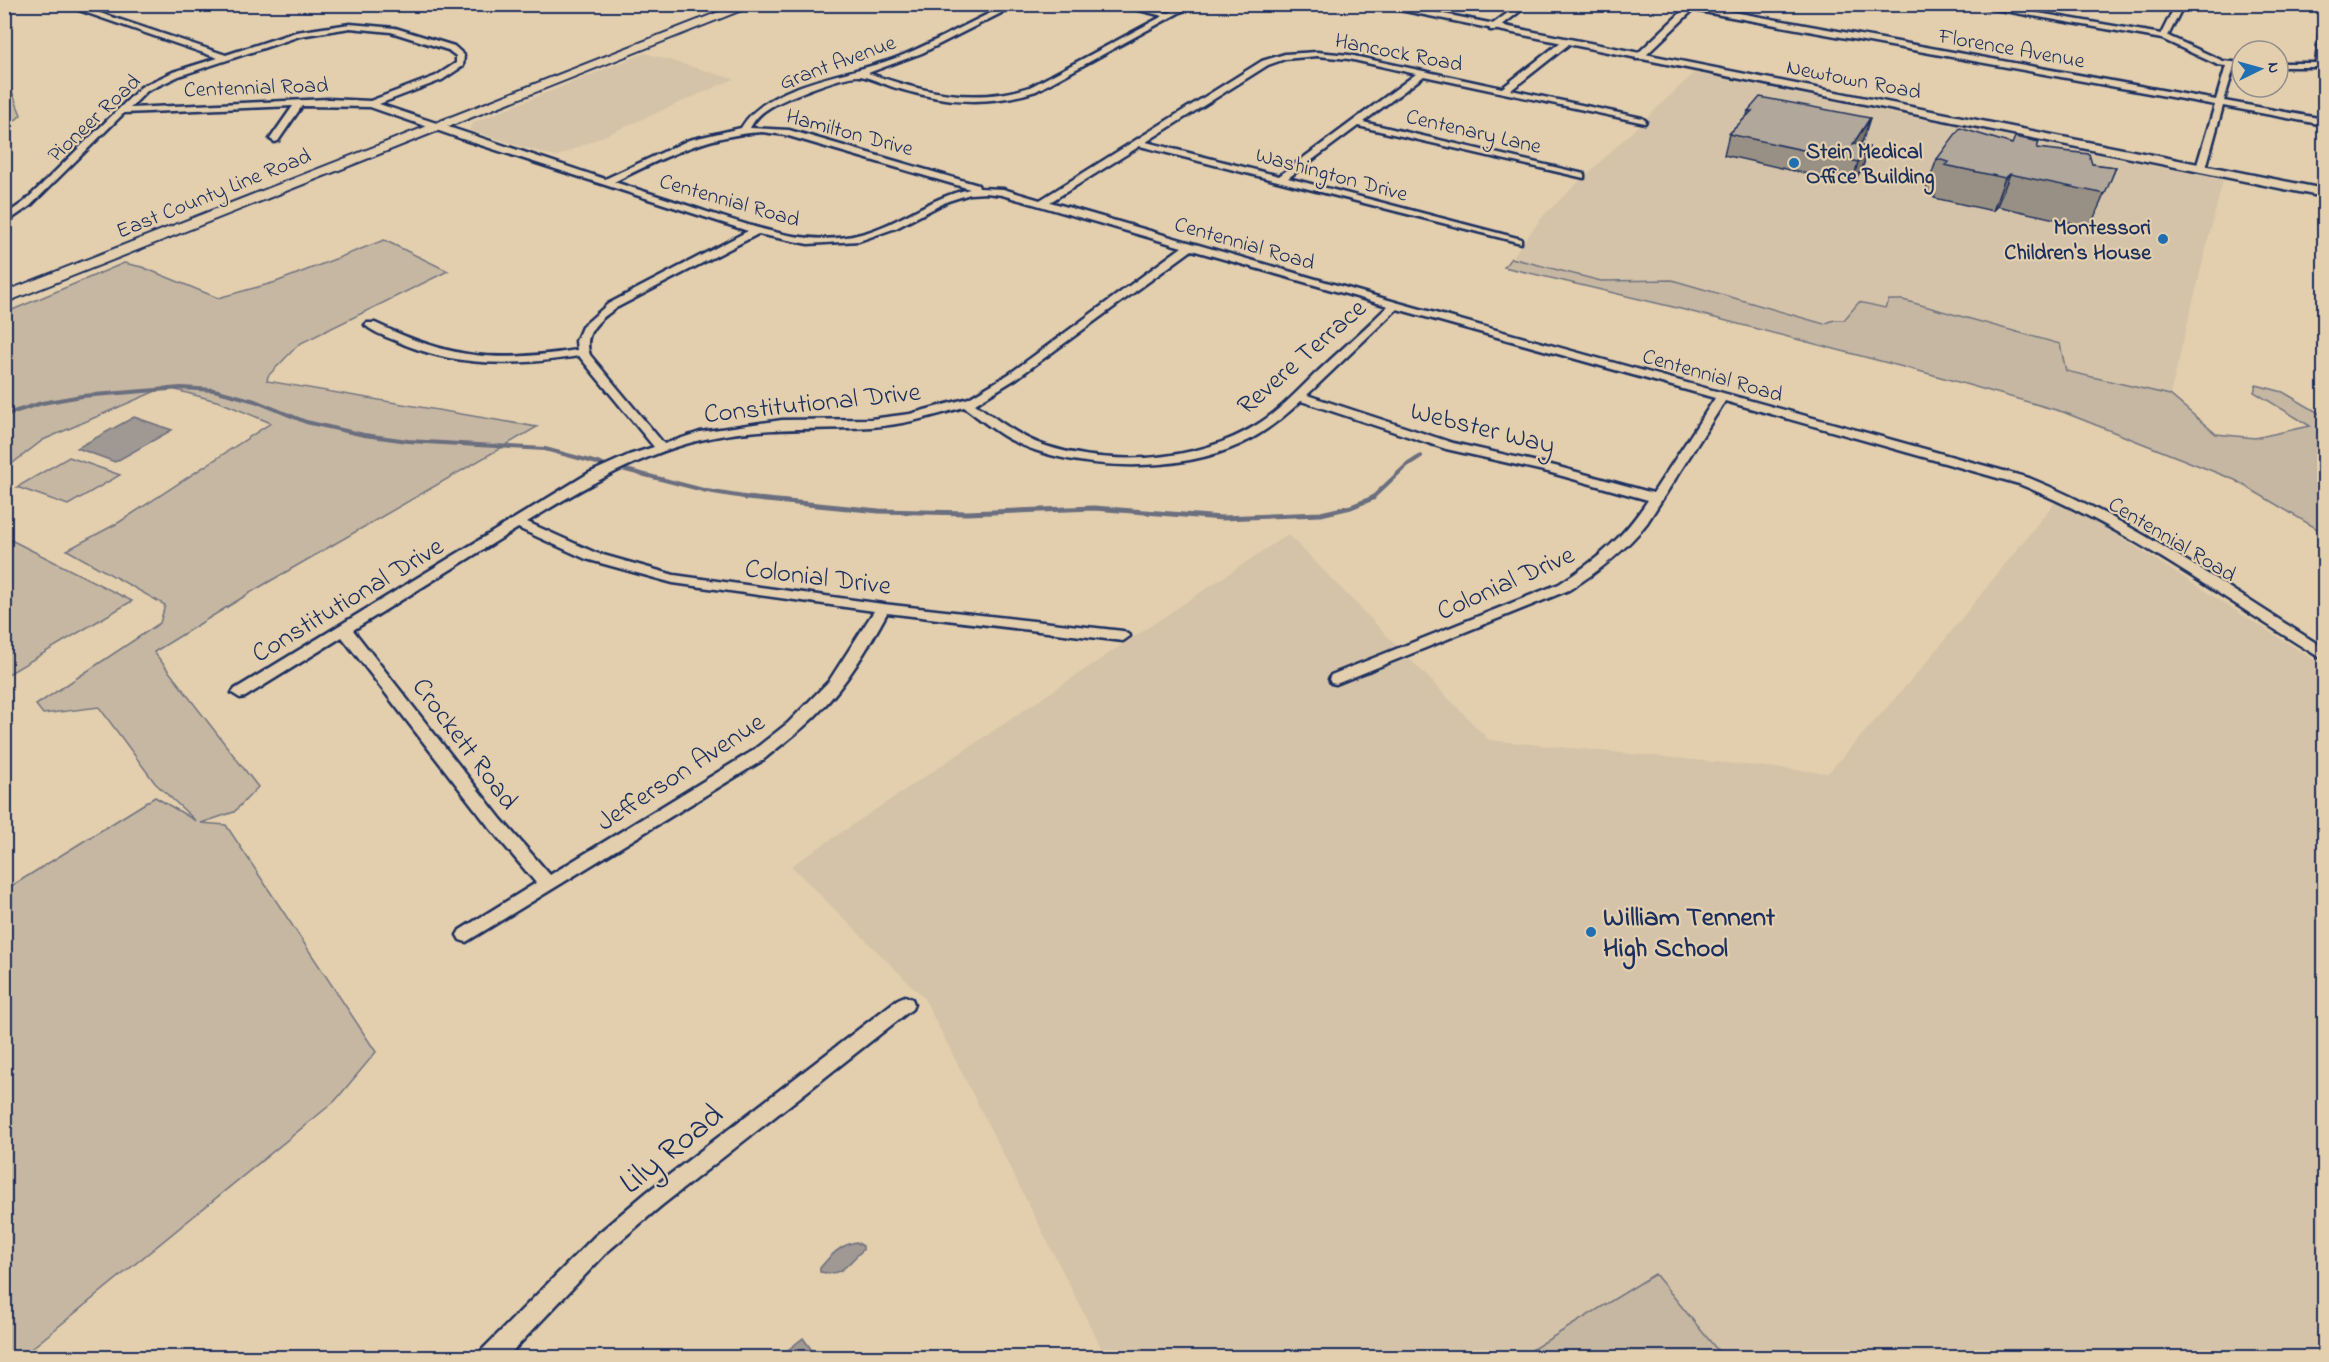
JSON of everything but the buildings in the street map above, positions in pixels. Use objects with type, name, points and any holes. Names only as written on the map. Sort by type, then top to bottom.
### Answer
[{"type":"main road","name":"East County Line Road","points":[[4,298],[751,4]]},
{"type":"street","points":[[64,4],[227,57]]},
{"type":"street","points":[[535,4],[562,5]]},
{"type":"street","name":"Grant Avenue","points":[[744,130],[752,115],[768,105],[810,86],[886,65],[1016,4]]},
{"type":"street","points":[[1118,4],[1171,16]]},
{"type":"street","points":[[858,73],[955,99],[1017,95],[1033,89],[1192,4]]},
{"type":"street","name":"Newtown Road","points":[[1375,4],[2325,193]]},
{"type":"street","points":[[1493,28],[1526,4]]},
{"type":"street","points":[[1969,4],[2163,37],[2230,66],[2202,168]]},
{"type":"street","points":[[2163,37],[2180,4]]},
{"type":"street","points":[[1639,57],[1694,6]]},
{"type":"street","name":"Florence Avenue","points":[[1694,6],[2325,122]]},
{"type":"street","name":"Pioneer Road","points":[[4,221],[27,204],[121,111],[152,84],[299,34],[350,26],[392,30],[451,48],[460,55],[460,64],[448,74],[371,104]]},
{"type":"street","points":[[2290,65],[2322,65],[2325,27]]},
{"type":"street","points":[[1505,90],[1565,43]]},
{"type":"street","name":"Hancock Road","points":[[1042,203],[1137,142],[1277,58],[1307,54],[1336,55],[1642,121]]},
{"type":"street","points":[[1281,179],[1423,73]]},
{"type":"street","name":"Centennial Road","points":[[121,111],[346,101],[371,104],[468,138],[757,231],[798,241],[848,240],[891,227],[951,194],[982,190],[1003,192],[1395,305],[2024,481],[2050,491],[2114,524],[2325,654]]},
{"type":"street","points":[[275,139],[300,103]]},
{"type":"street","name":"Centenary Lane","points":[[1357,123],[1581,176]]},
{"type":"street","name":"Hamilton Drive","points":[[606,182],[701,138],[744,130],[786,132],[982,190]]},
{"type":"street","name":"Washington Drive","points":[[1137,142],[1517,241]]},
{"type":"street","points":[[661,448],[583,352],[581,345],[584,332],[606,310],[757,231]]},
{"type":"street","name":"Constitutional Drive","points":[[240,693],[601,472],[661,448],[700,436],[761,425],[884,422],[933,414],[984,395],[1190,246]]},
{"type":"street","name":"Revere Terrace","points":[[966,403],[1015,437],[1078,456],[1137,459],[1190,454],[1226,445],[1261,428],[1300,397],[1395,305]]},
{"type":"street","points":[[371,325],[420,347],[454,356],[520,360],[583,352]]},
{"type":"street","name":"Webster Way","points":[[1300,397],[1362,420],[1450,446],[1551,469],[1655,498]]},
{"type":"street","name":"Colonial Drive","points":[[1336,679],[1564,587],[1596,567],[1621,545],[1642,520],[1722,397]]},
{"type":"street","name":"Colonial Drive","points":[[517,523],[591,556],[673,579],[883,608],[1123,636]]},
{"type":"street","name":"Jefferson Avenue","points":[[466,935],[757,756],[799,722],[842,674],[857,654],[883,608]]},
{"type":"street","name":"Crockett Road","points":[[344,629],[513,847],[548,885]]},
{"type":"street","name":"Lily Road","points":[[490,1358],[610,1236],[905,1004]]},
{"type":"shaded area","points":[[645,53],[734,79],[556,157],[469,130],[474,122]]},
{"type":"shaded area","points":[[4,71],[21,115],[5,130],[4,130]]},
{"type":"shaded area","points":[[1694,73],[2223,180],[2170,395],[2066,371],[1885,308],[1825,324],[1672,280],[1601,281],[1511,258],[1544,215]]},
{"type":"shaded area","points":[[384,240],[448,271],[299,344],[268,376],[267,381],[537,427],[253,591],[154,652],[258,787],[234,812],[201,823],[226,825],[376,1052],[335,1101],[21,1357],[5,1357],[5,890],[155,797],[196,821],[155,783],[99,707],[43,714],[36,705],[160,623],[165,605],[67,550],[118,523],[271,423],[220,402],[165,387],[43,440],[5,469],[5,313],[124,263],[142,267],[218,298],[276,282]]},
{"type":"shaded area","points":[[1511,258],[1601,281],[1672,280],[1824,324],[1834,320],[1844,320],[1859,302],[1885,308],[1889,300],[1903,300],[2060,344],[2066,371],[2170,395],[2216,434],[2255,438],[2310,426],[2254,392],[2256,385],[2283,392],[2324,416],[2324,533],[2235,480],[2063,412],[1930,374],[1673,307],[1504,267]]},
{"type":"shaded area","points":[[134,417],[172,430],[115,462],[77,448]]},
{"type":"shaded area","points":[[69,457],[120,475],[68,505],[17,487]]},
{"type":"shaded area","name":"William Tennent High School","points":[[2058,498],[2324,666],[2324,1357],[1106,1357],[924,998],[791,866],[1288,534],[1489,740],[1828,773],[1922,668]]},
{"type":"shaded area","points":[[5,537],[132,601],[5,676]]},
{"type":"shaded area","points":[[856,1242],[863,1246],[863,1250],[844,1268],[834,1273],[820,1272],[820,1268],[836,1252]]},
{"type":"shaded area","points":[[1655,1274],[1723,1357],[1520,1357]]},
{"type":"shaded area","points":[[803,1338],[817,1357],[779,1357]]},
{"type":"waterway","points":[[4,415],[42,403],[82,396],[181,388],[214,390],[255,401],[306,422],[364,435],[408,441],[545,449],[601,464]]},
{"type":"waterway","points":[[1371,499],[1407,465],[1421,456]]},
{"type":"waterway","points":[[622,469],[707,491],[756,499]]},
{"type":"waterway","points":[[746,498],[756,499]]},
{"type":"waterway","points":[[756,499],[879,511],[967,513],[1094,508],[1222,518],[1321,514],[1351,507],[1371,499]]},
{"type":"place","name":"Stein Medical Office Building","points":[[1794,163]]},
{"type":"place","name":"Montessori Children's House","points":[[2163,239]]},
{"type":"place","name":"William Tennent High School","points":[[1591,932]]}]
